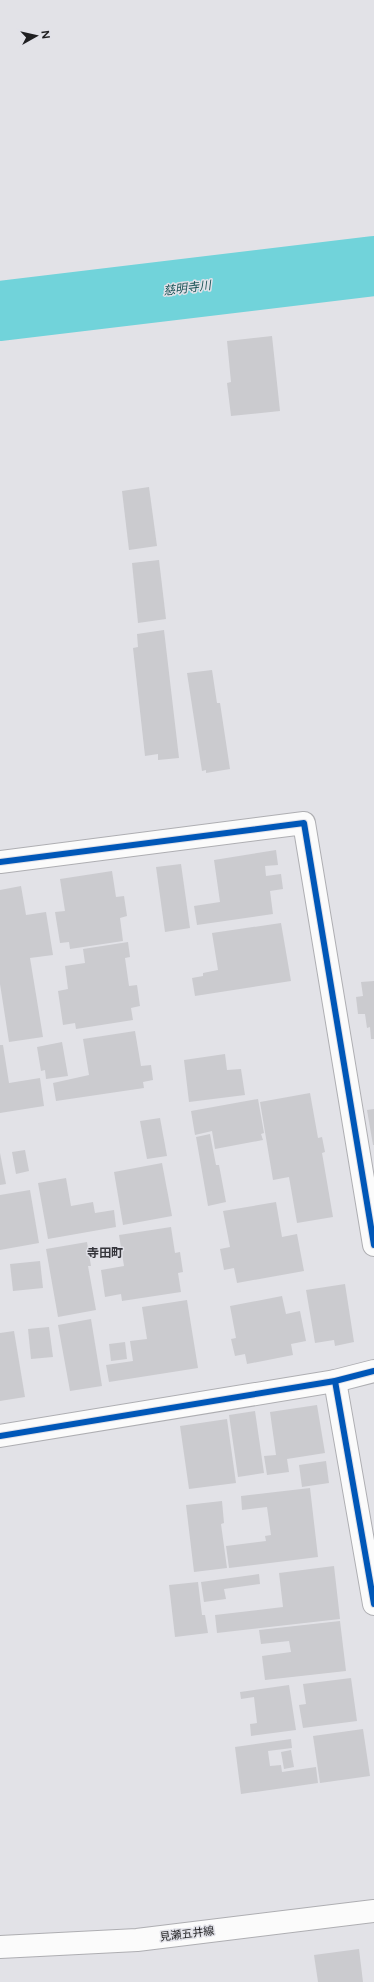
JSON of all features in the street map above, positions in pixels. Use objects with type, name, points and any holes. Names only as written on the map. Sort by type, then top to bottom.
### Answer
[{"type":"street","points":[[0,862],[304,823],[374,1245]]},
{"type":"street","points":[[0,1436],[335,1381],[374,1371]]},
{"type":"street","points":[[335,1381],[374,1604]]},
{"type":"street","name":"見瀬五井線","points":[[0,1947],[136,1940],[374,1911]]},
{"type":"building","points":[[272,336],[280,411],[231,416],[227,383],[231,382],[227,341]]},
{"type":"building","points":[[149,487],[157,546],[129,550],[122,491]]},
{"type":"building","points":[[159,560],[166,619],[138,623],[132,563]]},
{"type":"building","points":[[164,630],[179,758],[158,760],[158,754],[145,756],[133,648],[138,647],[137,634]]},
{"type":"building","points":[[212,670],[217,703],[220,703],[230,769],[206,773],[206,770],[202,771],[187,673]]},
{"type":"building","points":[[276,850],[278,865],[265,866],[266,876],[281,874],[283,889],[270,891],[273,914],[197,925],[194,906],[220,902],[214,860]]},
{"type":"building","points":[[181,864],[190,928],[165,932],[156,867]]},
{"type":"building","points":[[112,871],[116,897],[124,896],[127,916],[120,918],[123,941],[70,949],[69,942],[60,943],[55,912],[65,911],[60,879]]},
{"type":"building","points":[[21,886],[26,915],[46,912],[53,955],[30,958],[43,1037],[9,1042],[0,984],[0,890]]},
{"type":"building","points":[[281,923],[291,981],[195,996],[192,978],[203,976],[203,973],[218,970],[212,933]]},
{"type":"building","points":[[128,942],[130,957],[125,958],[129,986],[137,985],[140,1006],[131,1008],[133,1020],[76,1029],[75,1023],[63,1025],[58,991],[68,989],[65,966],[85,963],[83,949]]},
{"type":"building","points":[[374,981],[374,1039],[371,1039],[370,1027],[367,1028],[365,1014],[358,1014],[356,997],[363,996],[361,982]]},
{"type":"building","points":[[135,1031],[141,1066],[151,1065],[153,1080],[143,1082],[144,1088],[56,1101],[53,1083],[89,1075],[83,1039]]},
{"type":"building","points":[[62,1042],[68,1076],[46,1079],[45,1070],[41,1071],[37,1047]]},
{"type":"building","points":[[0,1045],[3,1045],[9,1083],[40,1078],[44,1106],[0,1113]]},
{"type":"building","points":[[225,1054],[227,1070],[241,1069],[245,1095],[189,1102],[184,1060]]},
{"type":"building","points":[[310,1093],[318,1138],[322,1137],[325,1152],[322,1153],[333,1217],[297,1223],[289,1177],[273,1180],[260,1102]]},
{"type":"building","points":[[258,1099],[264,1133],[261,1134],[263,1140],[215,1149],[212,1131],[195,1135],[191,1111]]},
{"type":"building","points":[[374,1109],[374,1145],[373,1145],[367,1110]]},
{"type":"building","points":[[160,1118],[167,1156],[147,1159],[140,1121]]},
{"type":"building","points":[[210,1134],[216,1165],[219,1165],[226,1202],[208,1206],[196,1137]]},
{"type":"building","points":[[25,1150],[29,1171],[16,1174],[12,1152]]},
{"type":"building","points":[[0,1153],[6,1184],[0,1185]]},
{"type":"building","points":[[162,1163],[172,1216],[123,1225],[114,1172]]},
{"type":"building","points":[[66,1178],[71,1206],[93,1202],[95,1213],[114,1210],[116,1227],[48,1239],[38,1183]]},
{"type":"building","points":[[30,1190],[39,1243],[0,1250],[0,1195]]},
{"type":"building","points":[[276,1202],[282,1237],[297,1234],[304,1271],[237,1283],[234,1268],[224,1270],[220,1249],[230,1247],[223,1211]]},
{"type":"building","points":[[171,1227],[175,1253],[180,1252],[183,1272],[178,1273],[181,1292],[122,1301],[121,1294],[105,1297],[101,1270],[124,1266],[119,1235]]},
{"type":"building","points":[[87,1242],[91,1266],[88,1266],[96,1310],[58,1317],[46,1249]]},
{"type":"building","points":[[40,1261],[43,1288],[13,1291],[10,1264]]},
{"type":"building","points":[[345,1284],[354,1342],[335,1346],[334,1340],[315,1343],[306,1290]]},
{"type":"building","points":[[282,1296],[286,1314],[300,1311],[306,1341],[291,1344],[293,1355],[247,1364],[245,1354],[235,1356],[231,1339],[236,1338],[230,1306]]},
{"type":"building","points":[[187,1300],[198,1368],[109,1382],[106,1365],[133,1361],[130,1341],[147,1339],[142,1307]]},
{"type":"building","points":[[91,1319],[102,1386],[70,1391],[58,1325]]},
{"type":"building","points":[[49,1327],[53,1357],[31,1359],[28,1329]]},
{"type":"building","points":[[14,1331],[25,1397],[0,1401],[0,1333]]},
{"type":"building","points":[[125,1342],[127,1359],[111,1361],[109,1344]]},
{"type":"building","points":[[317,1405],[325,1453],[287,1459],[289,1472],[267,1475],[264,1456],[276,1455],[270,1412]]},
{"type":"building","points":[[255,1411],[264,1473],[238,1477],[229,1415]]},
{"type":"building","points":[[227,1419],[236,1483],[189,1489],[180,1426]]},
{"type":"building","points":[[326,1461],[329,1483],[302,1487],[299,1465]]},
{"type":"building","points":[[310,1488],[318,1557],[229,1568],[226,1546],[266,1541],[265,1536],[271,1535],[267,1507],[242,1510],[241,1496]]},
{"type":"building","points":[[222,1501],[224,1523],[221,1524],[227,1568],[194,1572],[186,1505]]},
{"type":"building","points":[[334,1566],[340,1619],[217,1633],[215,1615],[283,1607],[279,1573]]},
{"type":"building","points":[[259,1574],[260,1584],[224,1589],[226,1599],[204,1602],[201,1582]]},
{"type":"building","points":[[198,1582],[202,1615],[205,1615],[208,1633],[175,1637],[169,1585]]},
{"type":"building","points":[[340,1621],[346,1671],[265,1680],[262,1656],[291,1652],[289,1641],[261,1644],[259,1630]]},
{"type":"building","points":[[351,1678],[357,1721],[303,1728],[299,1705],[306,1704],[303,1684]]},
{"type":"building","points":[[289,1685],[296,1730],[251,1736],[250,1724],[257,1723],[254,1697],[241,1699],[240,1692]]},
{"type":"building","points":[[363,1729],[370,1776],[320,1783],[313,1736]]},
{"type":"building","points":[[291,1739],[292,1748],[268,1751],[270,1766],[281,1765],[282,1772],[316,1767],[318,1783],[241,1794],[235,1747]]},
{"type":"building","points":[[291,1750],[294,1767],[284,1769],[281,1752]]},
{"type":"building","points":[[359,1949],[363,1982],[318,1982],[314,1955]]},
{"type":"waterway","name":"慈明寺川","points":[[0,311],[374,266]]},
{"type":"cycle path","points":[[0,862],[304,823],[374,1245]]},
{"type":"cycle path","points":[[0,1436],[335,1381],[374,1371]]},
{"type":"cycle path","points":[[335,1381],[374,1604]]},
{"type":"district","name":"寺田町","points":[[105,1253]]}]
